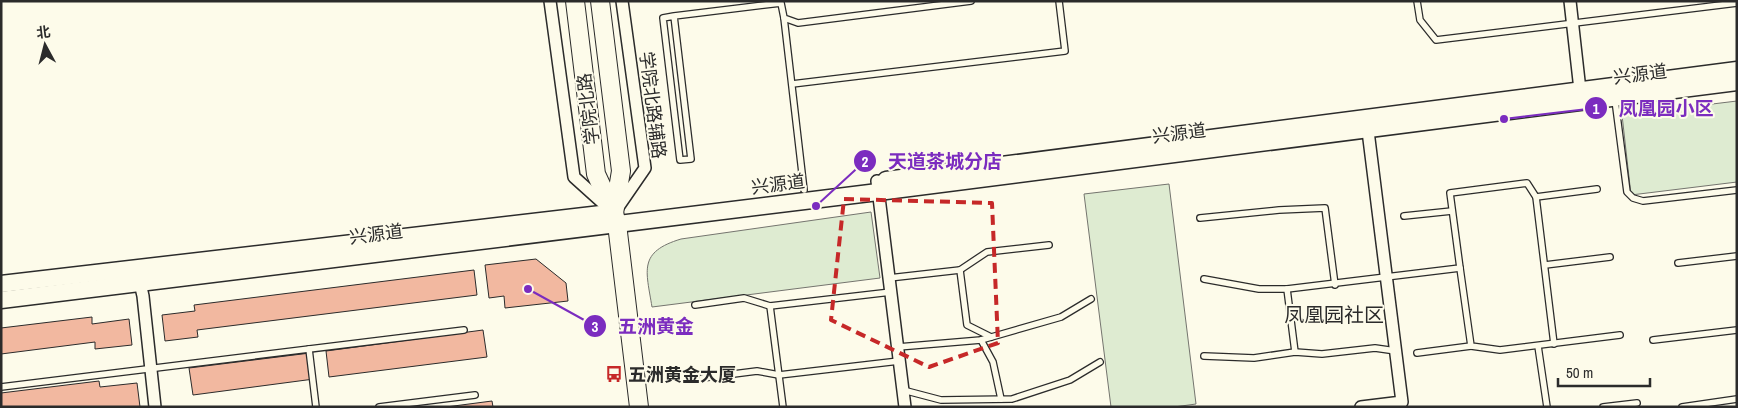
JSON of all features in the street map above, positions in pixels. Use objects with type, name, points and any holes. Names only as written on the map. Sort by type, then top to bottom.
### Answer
[{"type":"main road","name":"学院北路","points":[[575,1],[596,174],[615,218]]},
{"type":"main road","name":"学院北路","points":[[600,1],[622,171],[615,218],[639,407]]},
{"type":"main road","name":"兴源道","points":[[1,284],[138,275],[878,186],[1367,123],[1580,90],[1737,70]]},
{"type":"main road","name":"兴源道","points":[[1367,123],[1614,98],[1737,82]]},
{"type":"main road","name":"兴源道","points":[[615,218],[804,190],[878,186]]},
{"type":"main road","name":"兴源道","points":[[1,300],[138,275]]},
{"type":"street","points":[[550,1],[574,177],[615,218]]},
{"type":"street","name":"学院北路辅路","points":[[615,218],[645,168],[622,1]]},
{"type":"street","points":[[1570,1],[1580,90]]},
{"type":"street","points":[[1360,407],[1402,402],[1367,123]]},
{"type":"street","points":[[878,186],[905,407]]},
{"type":"street","points":[[138,275],[155,407]]},
{"type":"lane","points":[[784,18],[798,23],[971,1]]},
{"type":"lane","points":[[792,84],[1066,51],[1060,1]]},
{"type":"lane","points":[[1417,1],[1420,20],[1436,40],[1705,4],[1737,2]]},
{"type":"lane","points":[[674,16],[691,159],[680,160],[662,18],[674,16],[781,3],[804,190]]},
{"type":"lane","points":[[1614,98],[1627,192],[1633,198],[1642,201],[1737,190]]},
{"type":"lane","points":[[1471,346],[1450,193],[1527,183],[1536,198],[1554,344]]},
{"type":"lane","points":[[1536,198],[1597,190]]},
{"type":"lane","points":[[1200,218],[1279,210],[1326,208],[1335,284]]},
{"type":"lane","points":[[1404,216],[1452,211]]},
{"type":"lane","points":[[889,278],[960,270],[987,252],[1049,245]]},
{"type":"lane","points":[[1678,263],[1737,256]]},
{"type":"lane","points":[[1545,264],[1610,257]]},
{"type":"lane","points":[[1204,279],[1259,289],[1287,289],[1460,268]]},
{"type":"lane","points":[[960,270],[967,325],[991,337]]},
{"type":"lane","points":[[1287,289],[1295,352]]},
{"type":"lane","points":[[695,305],[744,298],[770,306],[891,292]]},
{"type":"lane","points":[[898,347],[981,340],[1061,316],[1091,299]]},
{"type":"lane","points":[[770,306],[783,407]]},
{"type":"lane","points":[[1,387],[464,330]]},
{"type":"lane","points":[[1653,340],[1737,330]]},
{"type":"lane","points":[[1417,353],[1471,346],[1500,350],[1620,335]]},
{"type":"lane","points":[[981,340],[993,362],[1001,399]]},
{"type":"lane","points":[[1538,346],[1547,407]]},
{"type":"lane","points":[[1204,356],[1254,358],[1295,352],[1322,354],[1375,348],[1396,351]]},
{"type":"lane","points":[[310,349],[316,407]]},
{"type":"lane","points":[[702,378],[757,371],[779,375],[899,361]]},
{"type":"lane","points":[[903,390],[940,400],[1012,399],[1070,380],[1100,362]]},
{"type":"lane","points":[[379,407],[475,395]]},
{"type":"lane","points":[[1682,407],[1737,400]]},
{"type":"lane","points":[[1603,407],[1637,403]]},
{"type":"highlighted area","points":[[844,199],[992,203],[998,343],[929,367],[831,320]]},
{"type":"green space","points":[[1737,101],[1737,182],[1631,195],[1622,115]]},
{"type":"green space","points":[[1169,184],[1196,404],[1174,407],[1111,407],[1084,194]]},
{"type":"green space","points":[[871,212],[880,278],[652,307],[647,273],[648,264],[651,256],[667,244],[681,239]]},
{"type":"building","points":[[536,259],[566,283],[568,301],[505,308],[504,296],[489,298],[485,265]]},
{"type":"building","points":[[474,270],[477,295],[197,330],[198,337],[165,341],[162,315],[195,311],[194,305]]},
{"type":"building","points":[[92,317],[92,324],[129,319],[132,345],[95,349],[95,342],[1,354],[1,328]]},
{"type":"building","points":[[483,330],[487,357],[329,377],[326,351]]},
{"type":"building","points":[[310,353],[314,379],[193,395],[189,368]]},
{"type":"building","points":[[99,381],[100,387],[137,383],[140,407],[1,407],[1,393]]},
{"type":"building","points":[[492,401],[493,407],[446,407]]},
{"type":"place","name":"凤凰园小区","points":[[1504,119]]},
{"type":"place","name":"天道茶城分店","points":[[816,206]]},
{"type":"place","name":"五洲黄金","points":[[528,289]]},
{"type":"place","name":"五洲黄金大厦","points":[[614,374]]},
{"type":"district","name":"凤凰园社区","points":[[1334,314]]}]
